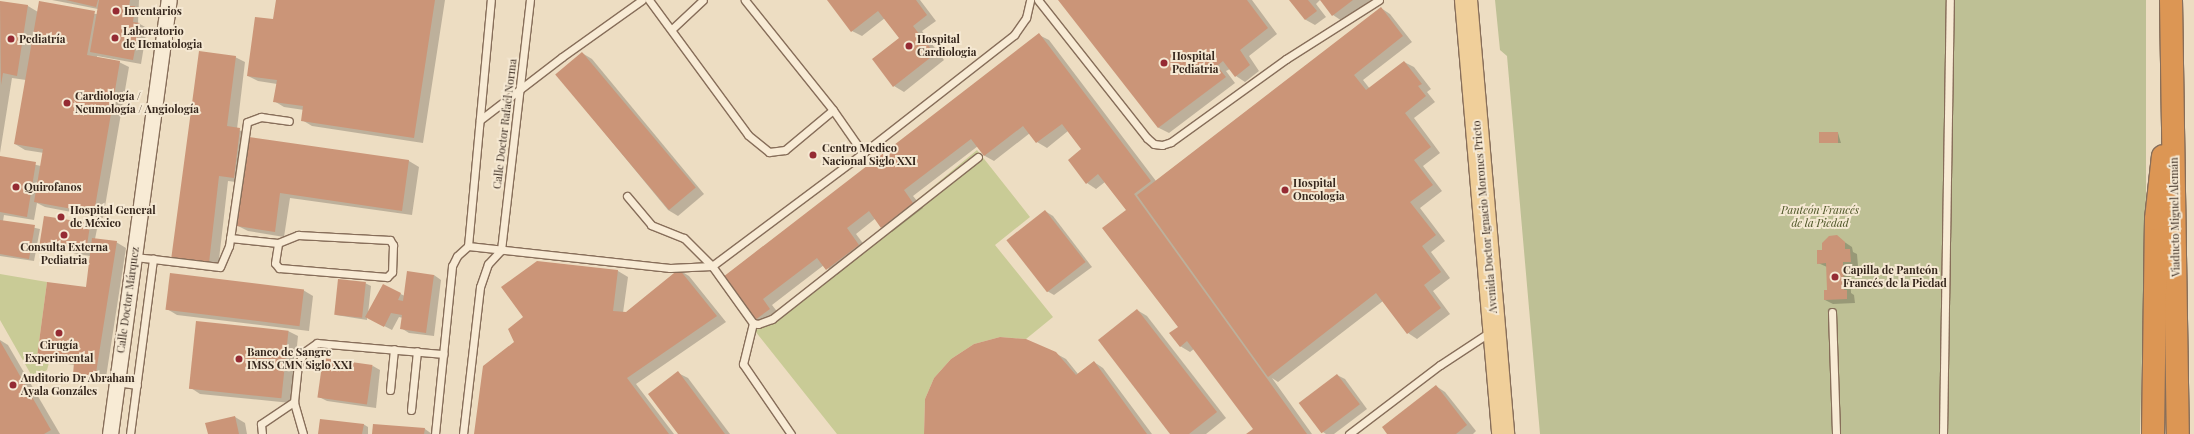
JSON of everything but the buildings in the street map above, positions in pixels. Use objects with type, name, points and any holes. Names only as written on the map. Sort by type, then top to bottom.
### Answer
[{"type":"highway","name":"Viaducto Miguel Alemán","points":[[2171,0],[2178,434]]},
{"type":"highway","points":[[2153,434],[2156,219],[2162,161],[2173,106]]},
{"type":"main road","name":"Avenida Doctor Ignacio Morones Prieto","points":[[1465,0],[1496,329],[1503,434]]},
{"type":"street","name":"Calle Doctor Márquez","points":[[110,434],[169,0]]},
{"type":"lane","points":[[435,434],[452,266],[457,256],[468,246],[491,0]]},
{"type":"lane","name":"Calle Doctor Rafaél Norma","points":[[502,250],[530,0]]},
{"type":"lane","points":[[480,120],[520,92],[562,57],[642,0]]},
{"type":"lane","points":[[649,0],[672,29],[748,135],[769,152],[785,150],[833,110]]},
{"type":"lane","points":[[672,29],[703,0]]},
{"type":"lane","points":[[745,0],[833,110],[863,153]]},
{"type":"lane","points":[[468,246],[670,268],[712,266],[863,153],[1014,35],[1026,18],[1030,0]]},
{"type":"lane","points":[[1038,0],[1147,138],[1154,144],[1162,145],[1171,142],[1286,60],[1379,0]]},
{"type":"lane","points":[[1943,434],[1950,0]]},
{"type":"lane","points":[[134,257],[217,268],[220,267],[227,254],[230,238],[247,122],[261,117],[289,121]]},
{"type":"lane","points":[[627,196],[650,225],[684,238],[712,266],[753,323],[758,324],[772,319],[978,157]]},
{"type":"lane","points":[[230,238],[278,243],[298,235],[390,240],[394,245],[392,272],[388,277],[279,268],[275,262],[278,243]]},
{"type":"lane","points":[[463,434],[480,287],[488,264],[502,250]]},
{"type":"lane","points":[[130,434],[153,260]]},
{"type":"lane","points":[[1832,312],[1836,434]]},
{"type":"lane","points":[[753,323],[743,364],[791,434]]},
{"type":"lane","points":[[1349,434],[1440,365],[1496,329]]},
{"type":"lane","points":[[303,434],[294,402],[298,365],[304,352],[317,343],[444,354]]},
{"type":"lane","points":[[390,390],[394,349]]},
{"type":"lane","points":[[411,410],[418,351]]},
{"type":"lane","points":[[117,382],[137,385]]},
{"type":"lane","points":[[262,434],[261,424],[294,402]]},
{"type":"green space","name":"Panteón Francés de la Piedad","points":[[1495,0],[2146,0],[2146,193],[2140,434],[1540,434],[1507,56],[1500,50]]},
{"type":"green space","points":[[977,150],[1030,217],[995,245],[1053,317],[1026,339],[1000,337],[974,344],[951,359],[934,378],[925,399],[924,434],[837,434],[755,331],[821,280]]},
{"type":"green space","points":[[0,274],[47,282],[37,357],[50,359],[47,370],[33,378],[0,320]]},
{"type":"place","name":"Inventarios","points":[[116,11]]},
{"type":"place","name":"Laboratorio de Hematologia","points":[[115,38]]},
{"type":"place","name":"Pediatría","points":[[11,39]]},
{"type":"place","name":"Hospital Cardiologia","points":[[909,46]]},
{"type":"place","name":"Hospital Pediatria","points":[[1164,63]]},
{"type":"place","name":"Cardiología / Neumología / Angiología","points":[[67,103]]},
{"type":"place","name":"Centro Medico Nacional Siglo XXI","points":[[813,155]]},
{"type":"place","name":"Quirofanos","points":[[16,187]]},
{"type":"place","name":"Hospital Oncologia","points":[[1285,190]]},
{"type":"place","name":"Hospital General de México","points":[[61,217]]},
{"type":"place","name":"Consulta Externa Pediatria","points":[[64,235]]},
{"type":"place","name":"Capilla de Panteón Francés de la Piedad","points":[[1835,277]]},
{"type":"place","name":"Cirugía Experimental","points":[[59,333]]},
{"type":"place","name":"Banco de Sangre IMSS CMN Siglo XXI","points":[[239,359]]},
{"type":"place","name":"Auditorio Dr Abraham Ayala Gonzáles","points":[[13,385]]}]
